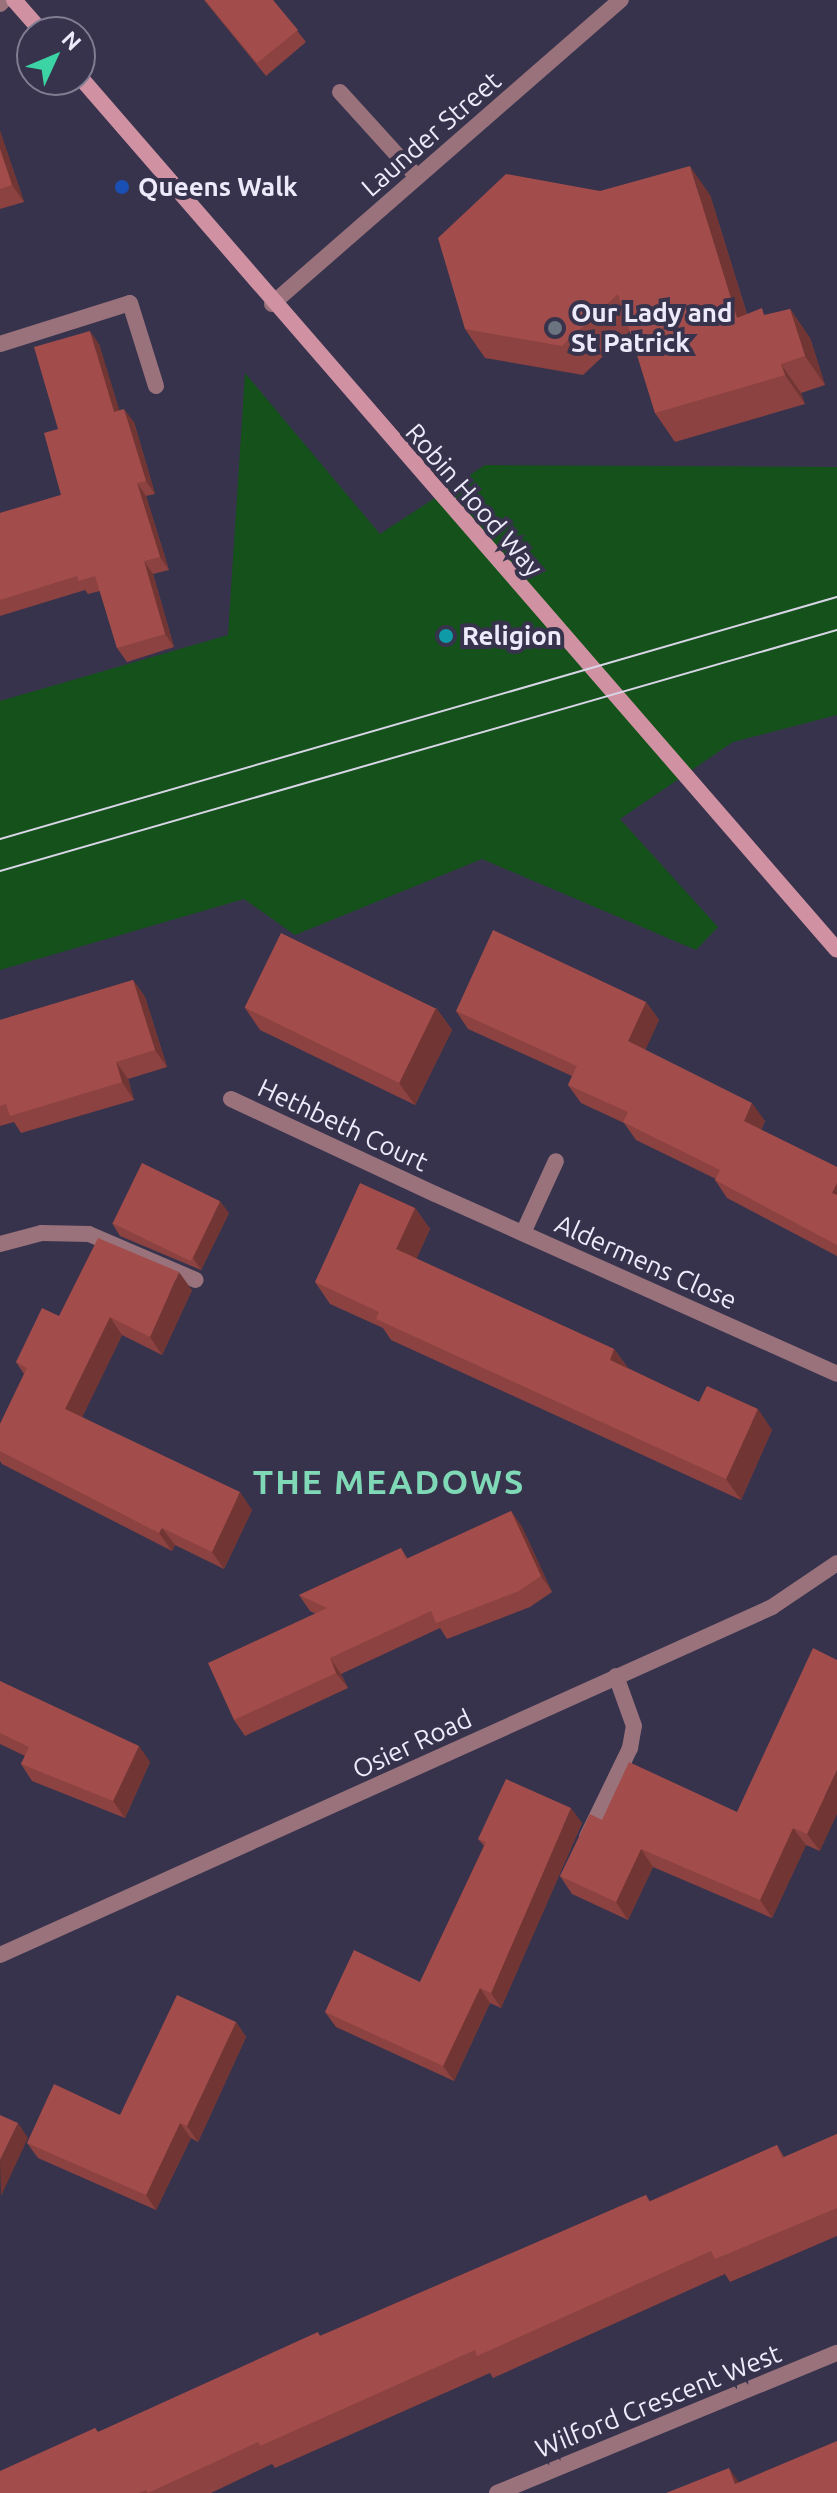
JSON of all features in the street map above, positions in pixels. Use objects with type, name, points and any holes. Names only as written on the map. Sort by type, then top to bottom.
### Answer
[{"type":"street","points":[[14,0],[28,16]]},
{"type":"street","name":"Launder Street","points":[[272,304],[621,0]]},
{"type":"street","points":[[340,92],[417,177]]},
{"type":"street","name":"Robin Hood Way","points":[[96,96],[272,304],[837,950]]},
{"type":"street","points":[[0,344],[130,303],[156,386]]},
{"type":"street","name":"Hethbeth Court","points":[[231,1099],[435,1194]]},
{"type":"street","points":[[523,1233],[556,1161]]},
{"type":"street","name":"Aldermens Close","points":[[435,1194],[837,1374]]},
{"type":"street","points":[[0,1244],[42,1233],[89,1234],[196,1280]]},
{"type":"street","name":"Osier Road","points":[[0,1955],[772,1607],[837,1563]]},
{"type":"street","points":[[576,1861],[630,1748],[634,1726],[616,1676]]},
{"type":"street","name":"Wilford Crescent West","points":[[497,2493],[837,2353]]},
{"type":"green space","points":[[245,373],[380,534],[485,465],[837,467],[837,715],[733,742],[620,819],[718,927],[696,950],[482,859],[295,935],[244,899],[0,970],[0,701],[228,635]]},
{"type":"building","points":[[205,0],[273,0],[298,30],[257,63]]},
{"type":"building","points":[[0,149],[12,185],[0,189]]},
{"type":"building","name":"Our Lady and St Patrick","points":[[690,166],[737,318],[762,308],[764,315],[790,309],[805,356],[781,364],[785,375],[655,413],[618,294],[562,346],[465,329],[438,238],[506,174],[600,191]]},
{"type":"building","points":[[90,331],[114,412],[124,409],[146,481],[137,483],[160,557],[144,561],[165,634],[117,648],[95,576],[79,581],[77,576],[0,600],[0,513],[61,495],[44,433],[58,429],[34,347]]},
{"type":"building","points":[[493,930],[646,1002],[628,1041],[752,1103],[744,1121],[837,1167],[837,1183],[832,1193],[837,1195],[837,1245],[715,1180],[720,1170],[623,1122],[628,1112],[568,1085],[577,1066],[456,1011]]},
{"type":"building","points":[[281,933],[436,1008],[399,1083],[245,1008]]},
{"type":"building","points":[[133,980],[155,1050],[116,1062],[122,1082],[10,1116],[6,1104],[0,1106],[0,1020]]},
{"type":"building","points":[[142,1163],[220,1201],[191,1261],[113,1223]]},
{"type":"building","points":[[360,1183],[415,1208],[396,1249],[614,1349],[610,1360],[699,1402],[707,1386],[758,1409],[726,1479],[376,1319],[379,1312],[315,1282]]},
{"type":"building","points":[[98,1238],[179,1272],[150,1337],[110,1317],[65,1409],[240,1492],[212,1552],[162,1528],[159,1533],[0,1451],[0,1424],[27,1368],[16,1362],[42,1308],[59,1316]]},
{"type":"building","points":[[511,1511],[541,1576],[519,1591],[436,1623],[431,1611],[330,1658],[336,1673],[234,1720],[208,1663],[327,1608],[299,1595],[401,1548],[406,1559]]},
{"type":"building","points":[[813,1648],[837,1660],[837,1770],[807,1834],[793,1828],[760,1900],[641,1849],[616,1902],[560,1876],[590,1814],[602,1820],[629,1762],[737,1812]]},
{"type":"building","points":[[0,1681],[139,1746],[113,1801],[21,1764],[29,1747],[0,1733]]},
{"type":"building","points":[[506,1779],[571,1808],[491,1993],[480,1988],[443,2066],[325,2012],[354,1950],[420,1982],[486,1842],[478,1839]]},
{"type":"building","points":[[177,1995],[236,2022],[187,2126],[180,2123],[146,2195],[27,2143],[54,2084],[120,2115]]},
{"type":"building","points":[[0,2115],[18,2123],[0,2160]]},
{"type":"building","points":[[837,2134],[837,2208],[715,2259],[711,2251],[477,2356],[475,2350],[260,2446],[258,2442],[148,2493],[146,2490],[138,2493],[0,2493],[0,2471],[95,2428],[98,2432],[318,2332],[320,2336],[646,2195],[649,2202],[777,2145],[782,2158]]},
{"type":"building","points":[[837,2441],[837,2493],[666,2493],[729,2468],[735,2484]]},
{"type":"tram line","points":[[0,839],[837,597]]},
{"type":"tram line","points":[[0,871],[837,630]]},
{"type":"place","name":"Queens Walk","points":[[122,187]]},
{"type":"place","name":"Our Lady and St Patrick","points":[[555,328]]},
{"type":"place","name":"Religion","points":[[446,636]]},
{"type":"district","name":"THE MEADOWS","points":[[389,1482]]}]
